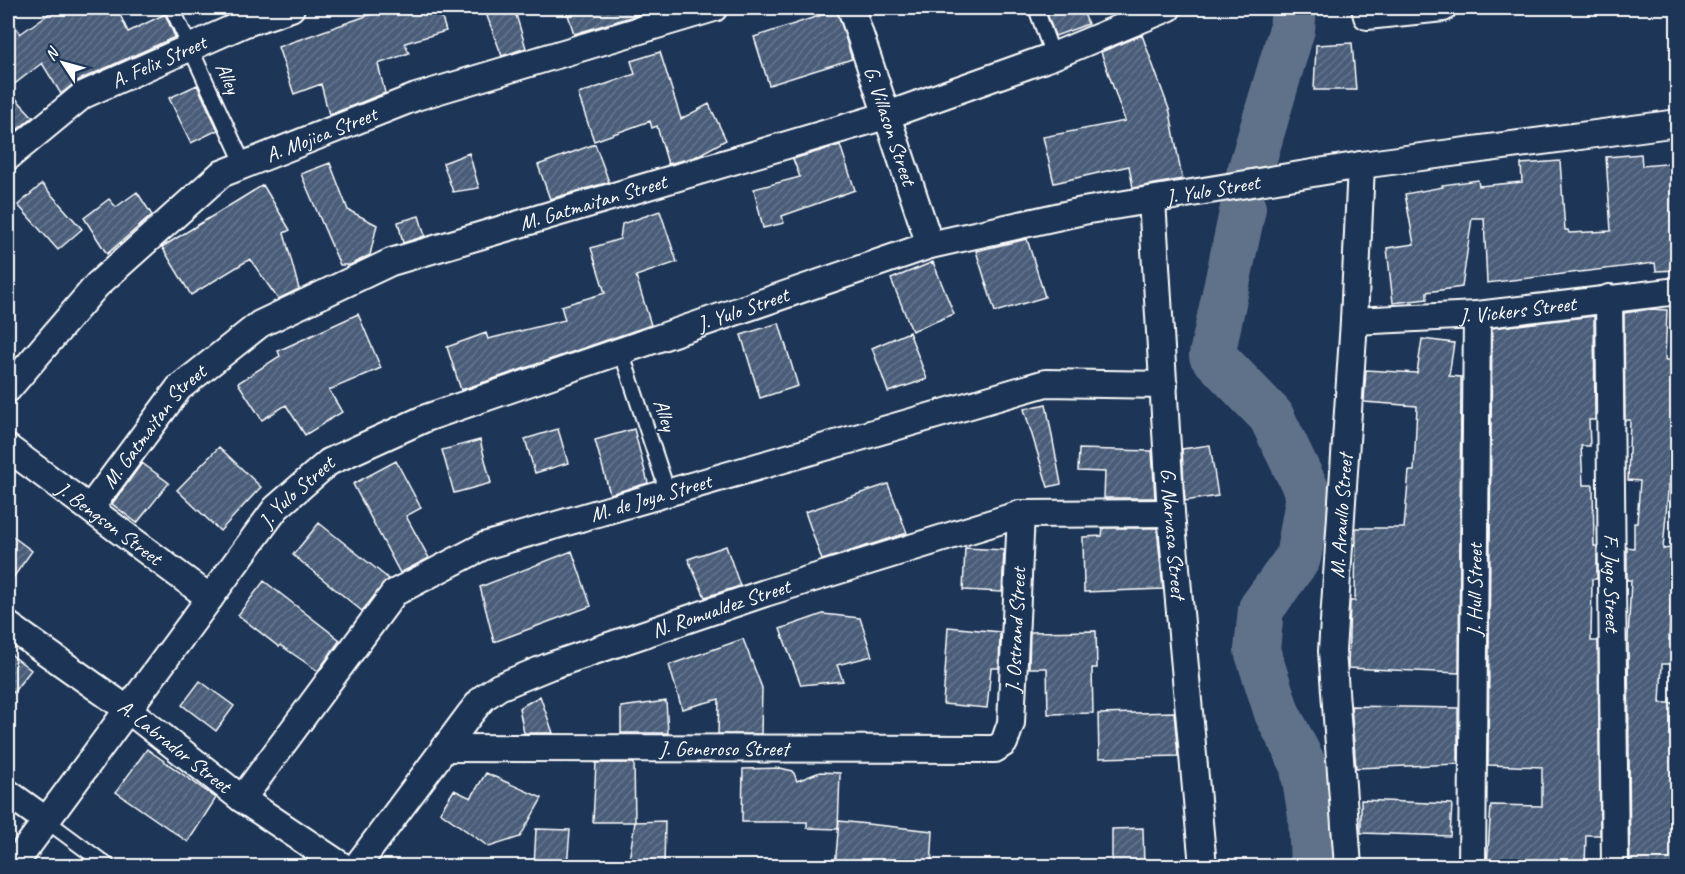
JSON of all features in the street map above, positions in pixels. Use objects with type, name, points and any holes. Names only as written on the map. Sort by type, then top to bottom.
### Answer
[{"type":"street","name":"A. Felix Street","points":[[8,157],[83,95],[243,24],[291,8]]},
{"type":"street","name":"A. Mojica Street","points":[[8,389],[97,285],[221,174],[416,97],[714,8]]},
{"type":"street","name":"G. Villason Street","points":[[851,8],[885,116],[930,245]]},
{"type":"street","name":"M. Gatmaitan Street","points":[[90,508],[179,388],[260,324],[392,262],[885,116],[1053,56],[1169,8]]},
{"type":"street","points":[[1366,12],[1443,8]]},
{"type":"street","name":"J. Yulo Street","points":[[13,867],[276,508],[329,462],[426,418],[930,245],[1083,212],[1361,165],[1677,123]]},
{"type":"street","name":"M. Araullo Street","points":[[1348,867],[1332,651],[1354,321],[1361,165]]},
{"type":"street","name":"G. Narvasa Street","points":[[1152,200],[1171,513],[1203,867]]},
{"type":"street","name":"J. Vickers Street","points":[[1354,321],[1477,315],[1677,291]]},
{"type":"street","name":"F. Jugo Street","points":[[1609,298],[1616,867]]},
{"type":"street","name":"J. Hull Street","points":[[1472,867],[1477,315]]},
{"type":"street","name":"M. de Joya Street","points":[[242,799],[394,593],[484,546],[1046,383],[1164,385]]},
{"type":"street","name":"J. Bengson Street","points":[[8,448],[210,598]]},
{"type":"street","name":"N. Romualdez Street","points":[[357,867],[483,698],[499,687],[550,666],[765,593],[1021,514],[1171,513]]},
{"type":"street","name":"J. Ostrand Street","points":[[1004,743],[1011,723],[1021,514]]},
{"type":"street","name":"A. Labrador Street","points":[[8,625],[127,709],[242,799],[342,867]]},
{"type":"street","name":"J. Generoso Street","points":[[444,748],[985,751],[995,749],[1004,743]]},
{"type":"street","points":[[8,793],[47,821]]},
{"type":"lane","name":"Alley","points":[[172,8],[244,165]]},
{"type":"lane","points":[[1036,8],[1053,56]]},
{"type":"lane","name":"Alley","points":[[621,351],[668,493]]},
{"type":"lane","points":[[47,821],[108,867]]},
{"type":"building","points":[[57,8],[78,8],[83,14],[96,8],[117,8],[128,32],[165,14],[175,37],[77,81],[61,94],[42,63],[8,89],[8,15],[20,34]]},
{"type":"building","points":[[389,8],[439,8],[446,31],[405,43],[409,53],[378,64],[385,93],[329,115],[321,84],[294,94],[278,47]]},
{"type":"building","points":[[484,8],[514,8],[526,48],[502,56]]},
{"type":"building","points":[[566,8],[646,8],[647,12],[574,34]]},
{"type":"building","points":[[1045,8],[1082,8],[1088,24],[1055,36]]},
{"type":"building","points":[[837,10],[852,59],[769,85],[754,37]]},
{"type":"building","points":[[1142,35],[1170,112],[1182,179],[1133,188],[1129,166],[1054,183],[1043,137],[1125,121],[1101,52]]},
{"type":"building","points":[[1352,43],[1356,90],[1314,90],[1316,45]]},
{"type":"building","points":[[660,52],[681,119],[709,104],[726,140],[695,157],[668,164],[657,126],[652,128],[650,121],[594,141],[578,94],[635,74],[631,61]]},
{"type":"building","points":[[197,85],[218,130],[191,143],[169,98]]},
{"type":"building","points":[[8,90],[33,117],[14,132],[8,125]]},
{"type":"building","points":[[595,144],[609,182],[550,199],[538,165]]},
{"type":"building","points":[[840,145],[855,190],[782,216],[784,223],[763,228],[754,189],[800,177],[793,159]]},
{"type":"building","points":[[469,153],[479,188],[453,192],[443,163]]},
{"type":"building","points":[[1641,154],[1642,166],[1677,163],[1677,270],[1656,271],[1655,263],[1487,283],[1484,218],[1472,218],[1462,287],[1427,292],[1427,299],[1393,303],[1387,248],[1414,244],[1405,194],[1443,187],[1442,185],[1478,180],[1479,186],[1522,182],[1521,164],[1560,161],[1565,230],[1569,233],[1611,231],[1606,157]]},
{"type":"building","points":[[330,163],[348,210],[377,225],[370,255],[350,265],[340,265],[301,174]]},
{"type":"building","points":[[42,184],[82,229],[58,250],[18,205]]},
{"type":"building","points":[[263,185],[290,230],[284,233],[299,289],[278,299],[250,259],[191,295],[162,247]]},
{"type":"building","points":[[137,192],[152,215],[107,254],[84,218],[109,199],[116,207]]},
{"type":"building","points":[[660,211],[677,262],[636,276],[651,325],[461,390],[447,347],[486,333],[488,339],[565,320],[561,306],[605,293],[591,248],[620,239],[622,224]]},
{"type":"building","points":[[419,216],[425,236],[403,243],[398,222]]},
{"type":"building","points":[[1027,239],[1045,297],[995,312],[976,251]]},
{"type":"building","points":[[933,262],[954,314],[912,331],[891,279]]},
{"type":"building","points":[[1650,309],[1667,310],[1665,360],[1677,360],[1677,481],[1669,480],[1663,549],[1670,548],[1672,580],[1669,640],[1672,640],[1672,664],[1662,664],[1660,703],[1677,703],[1677,759],[1674,759],[1674,793],[1670,793],[1675,867],[1630,867],[1628,640],[1631,580],[1627,580],[1627,547],[1634,548],[1634,523],[1637,523],[1640,481],[1628,480],[1630,420],[1625,420],[1624,313]]},
{"type":"building","points":[[358,314],[381,368],[329,390],[342,412],[305,435],[286,405],[262,420],[238,383],[280,356],[278,351]]},
{"type":"building","points":[[1594,316],[1595,420],[1589,420],[1590,446],[1581,446],[1583,485],[1593,485],[1594,546],[1597,546],[1597,579],[1592,579],[1591,641],[1598,641],[1600,835],[1586,835],[1585,867],[1487,867],[1491,805],[1542,806],[1542,767],[1488,765],[1492,328]]},
{"type":"building","points":[[779,323],[798,386],[760,398],[741,335]]},
{"type":"building","points":[[909,332],[927,379],[888,392],[872,348]]},
{"type":"building","points":[[1422,339],[1454,343],[1449,376],[1461,377],[1459,673],[1348,668],[1350,601],[1355,601],[1356,528],[1404,528],[1409,471],[1414,471],[1417,406],[1364,402],[1366,370],[1417,373]]},
{"type":"building","points":[[1046,404],[1061,484],[1048,487],[1024,409]]},
{"type":"building","points":[[558,429],[568,463],[535,473],[525,439]]},
{"type":"building","points":[[634,429],[648,483],[610,494],[595,440]]},
{"type":"building","points":[[480,440],[491,483],[454,493],[442,450]]},
{"type":"building","points":[[1210,445],[1218,496],[1185,501],[1182,449]]},
{"type":"building","points":[[219,447],[261,487],[220,531],[177,490]]},
{"type":"building","points":[[1079,449],[1152,451],[1155,498],[1104,498],[1105,472],[1078,471]]},
{"type":"building","points":[[396,461],[421,508],[406,516],[429,558],[400,573],[353,484]]},
{"type":"building","points":[[142,463],[169,483],[137,523],[112,504]]},
{"type":"building","points":[[888,484],[907,533],[822,560],[805,512]]},
{"type":"building","points":[[319,523],[389,579],[362,611],[293,555]]},
{"type":"building","points":[[1103,528],[1157,528],[1163,589],[1084,592],[1083,537],[1102,536]]},
{"type":"building","points":[[8,533],[32,551],[8,585]]},
{"type":"building","points":[[726,546],[740,586],[705,597],[688,559]]},
{"type":"building","points":[[965,548],[1004,550],[1002,592],[963,590]]},
{"type":"building","points":[[572,551],[591,606],[494,642],[480,587]]},
{"type":"building","points":[[264,581],[340,640],[318,671],[280,645],[279,647],[238,615]]},
{"type":"building","points":[[823,614],[860,618],[872,656],[837,665],[843,681],[801,685],[780,629]]},
{"type":"building","points":[[948,627],[1000,632],[999,668],[991,668],[987,708],[943,704]]},
{"type":"building","points":[[1096,631],[1097,668],[1092,668],[1093,713],[1048,714],[1047,668],[1029,668],[1030,632]]},
{"type":"building","points":[[743,639],[762,688],[761,734],[718,734],[719,699],[682,709],[669,665]]},
{"type":"building","points":[[8,652],[31,670],[8,699]]},
{"type":"building","points":[[200,681],[234,706],[216,731],[182,705]]},
{"type":"building","points":[[540,696],[553,733],[524,733],[519,708]]},
{"type":"building","points":[[666,701],[668,733],[621,733],[621,707]]},
{"type":"building","points":[[1351,706],[1458,708],[1458,764],[1356,768]]},
{"type":"building","points":[[1174,712],[1178,756],[1099,758],[1098,714]]},
{"type":"building","points":[[147,749],[216,798],[188,842],[116,792]]},
{"type":"building","points":[[596,763],[634,763],[635,822],[593,822]]},
{"type":"building","points":[[780,768],[793,771],[797,781],[820,772],[840,773],[838,829],[807,828],[807,822],[742,822],[743,769]]},
{"type":"building","points":[[486,773],[542,798],[520,837],[489,847],[440,812],[454,790],[471,798]]},
{"type":"building","points":[[1361,800],[1452,804],[1450,836],[1361,833]]},
{"type":"building","points":[[665,821],[664,867],[628,867],[635,822]]},
{"type":"building","points":[[839,821],[933,831],[931,867],[835,867]]},
{"type":"building","points":[[1143,828],[1144,867],[1112,867],[1112,829]]},
{"type":"building","points":[[536,829],[570,830],[567,867],[534,867]]},
{"type":"waterway","points":[[1247,182],[1292,29],[1294,8]]},
{"type":"waterway","points":[[1243,208],[1212,355],[1271,416],[1309,495],[1298,558],[1261,609],[1257,650],[1277,713],[1302,762],[1311,816],[1313,866]]}]
